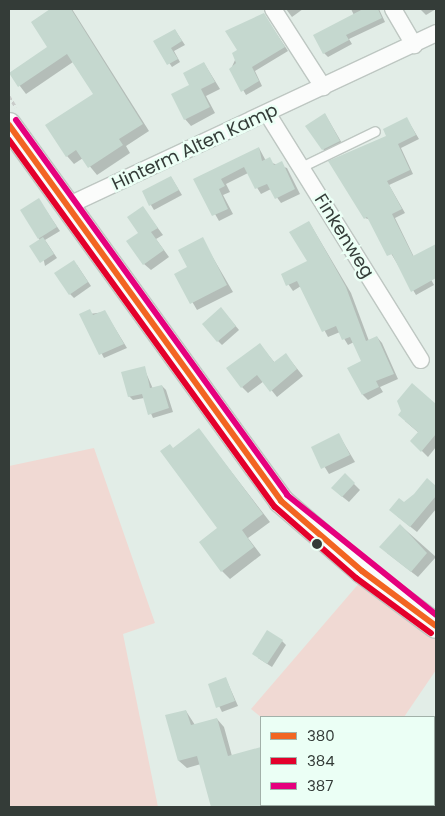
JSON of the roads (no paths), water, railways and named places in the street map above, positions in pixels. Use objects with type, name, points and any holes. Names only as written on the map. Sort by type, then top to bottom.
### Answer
[{"type":"main road","points":[[11,134],[67,206],[281,501],[362,571],[436,626]]},
{"type":"street","points":[[273,9],[323,87]]},
{"type":"street","points":[[393,9],[414,45]]},
{"type":"street","name":"Hinterm Alten Kamp","points":[[67,206],[414,45],[436,33]]},
{"type":"street","name":"Finkenweg","points":[[267,113],[421,360]]},
{"type":"lane","points":[[300,167],[375,131]]}]
